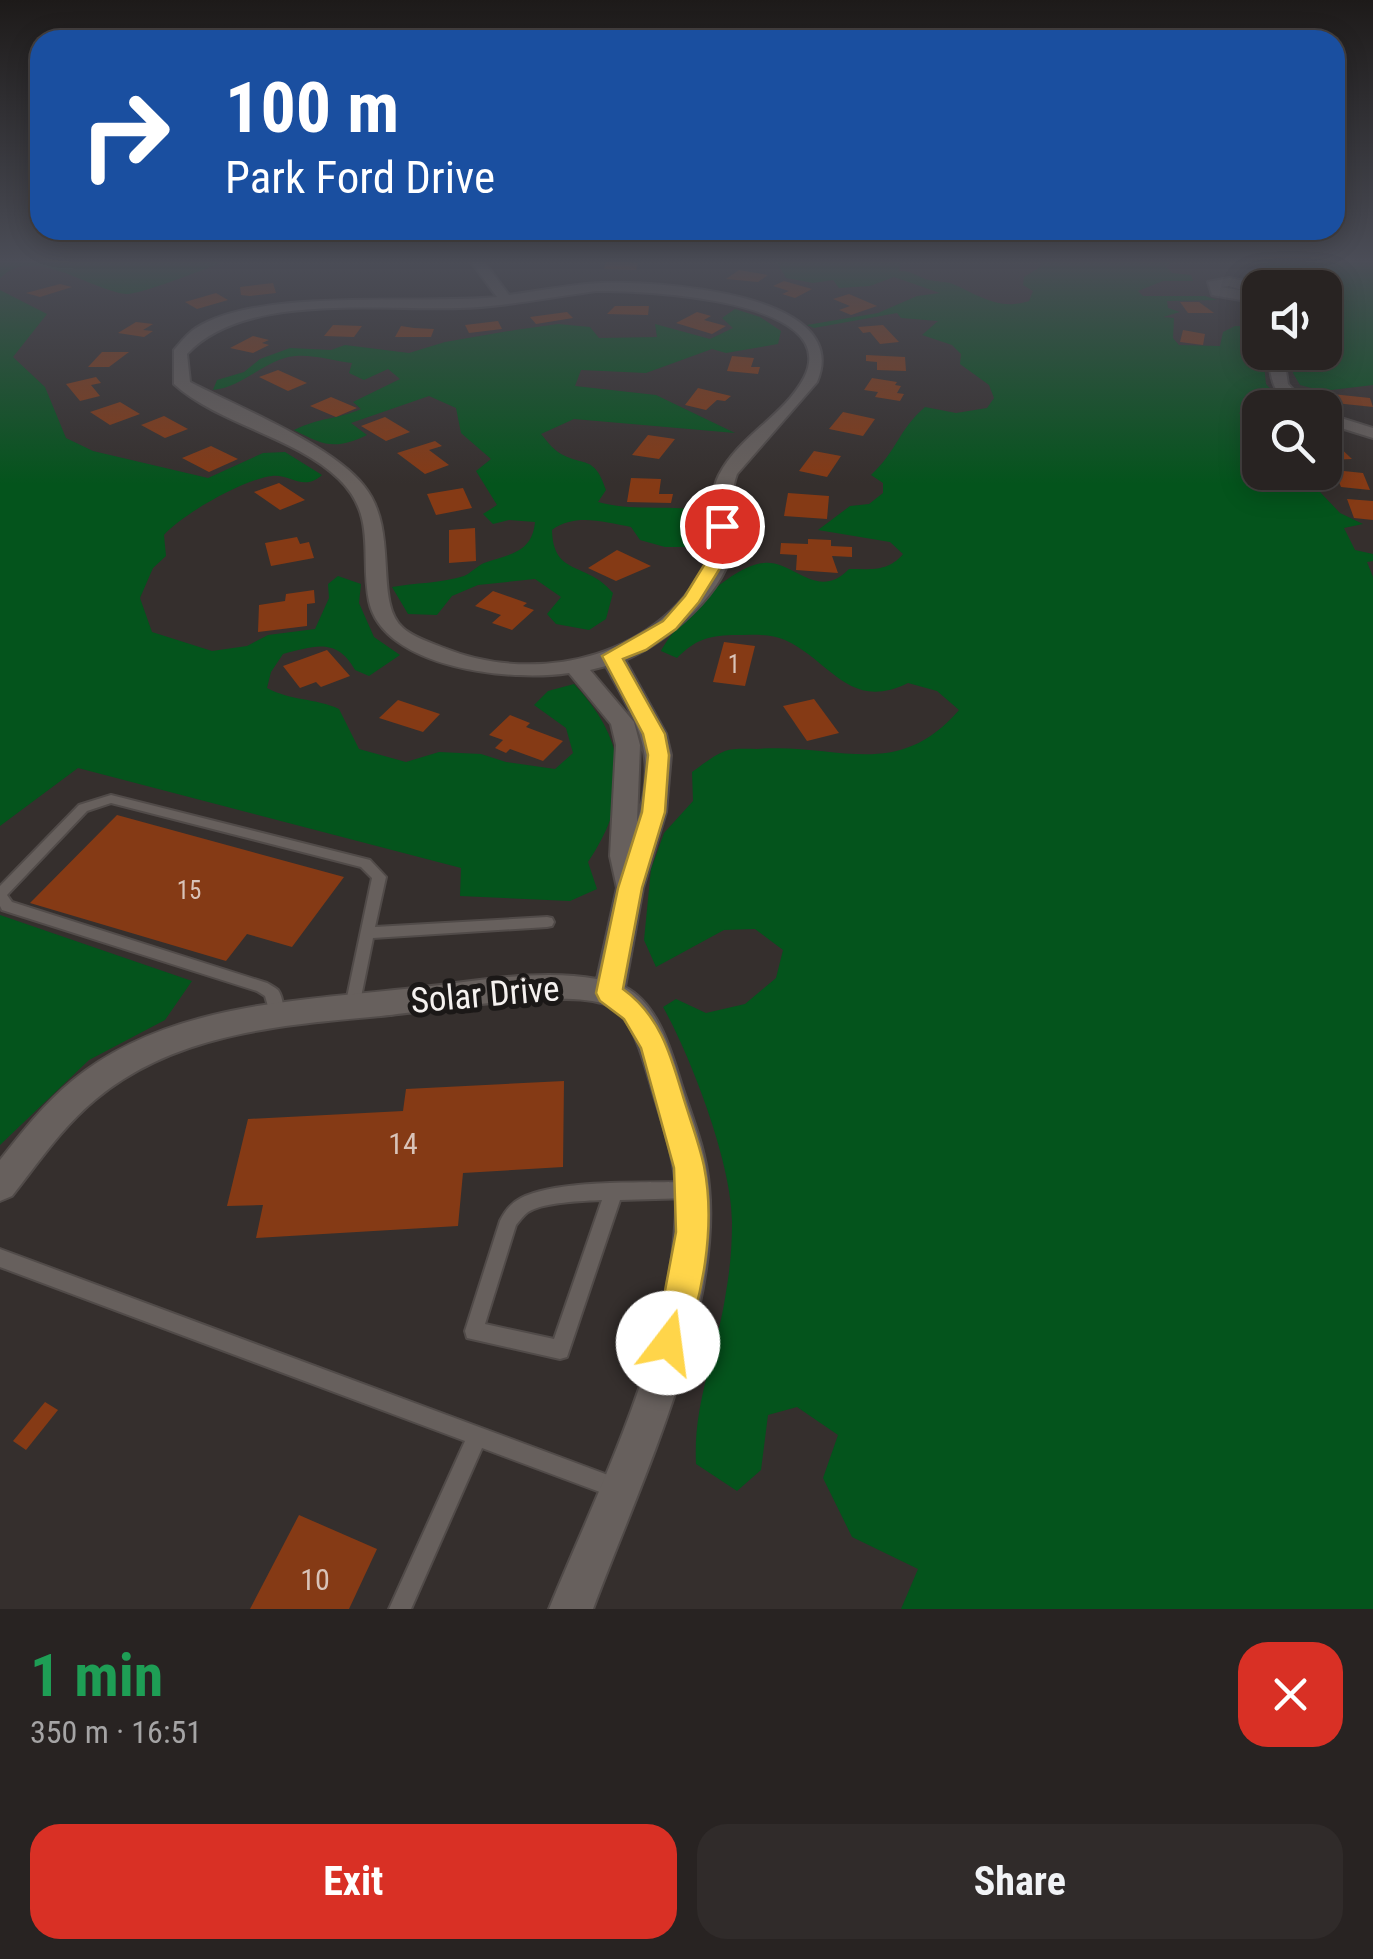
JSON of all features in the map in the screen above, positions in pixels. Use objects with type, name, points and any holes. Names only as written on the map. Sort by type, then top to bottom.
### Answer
[{"type":"street","points":[[196,334],[178,351],[174,368],[182,384],[335,466],[355,484],[374,516],[379,598],[393,630],[433,652],[480,666],[521,670],[612,656],[640,646],[669,625],[708,577],[723,549],[726,476],[754,437],[795,400],[815,374],[816,357],[808,338],[802,334]]},
{"type":"street","points":[[1342,423],[1373,433]]},
{"type":"street","points":[[571,1609],[678,1312],[692,1232],[693,1190],[686,1147],[654,1045],[634,1012],[609,993],[630,888],[653,812],[658,755],[654,734],[612,656]]},
{"type":"street","points":[[574,664],[622,722],[628,746],[623,856],[630,888]]},
{"type":"street","name":"Solar Drive","points":[[0,1185],[58,1114],[87,1088],[124,1062],[170,1040],[219,1025],[352,1007],[579,988],[609,993]]},
{"type":"lane","points":[[277,1017],[272,993],[262,987],[7,906],[0,894],[83,808],[111,799],[364,863],[379,876],[352,1007]]},
{"type":"lane","points":[[366,933],[547,922]]},
{"type":"lane","points":[[613,1194],[560,1350],[474,1331],[509,1221],[516,1210],[530,1202],[613,1194],[693,1190]]},
{"type":"lane","points":[[0,1258],[616,1488]]},
{"type":"lane","points":[[400,1609],[477,1436]]},
{"type":"green space","points":[[0,334],[31,334],[13,357],[45,387],[66,438],[93,451],[208,478],[263,453],[285,452],[322,475],[309,482],[279,476],[260,479],[214,499],[172,527],[164,535],[166,556],[153,568],[140,598],[152,632],[212,651],[247,646],[268,635],[315,629],[329,598],[328,584],[338,576],[361,584],[359,603],[374,637],[400,655],[369,676],[355,670],[341,652],[332,648],[294,651],[283,654],[271,672],[267,688],[339,709],[359,749],[406,762],[439,752],[481,754],[555,769],[573,753],[566,728],[534,705],[548,691],[574,684],[605,727],[618,770],[612,815],[588,862],[597,889],[570,901],[460,896],[461,868],[78,768],[0,826]]},
{"type":"green space","points":[[491,334],[596,334],[599,338],[692,334],[710,339],[720,334],[780,334],[778,344],[726,353],[712,349],[646,373],[581,370],[575,386],[656,395],[735,433],[574,419],[541,434],[558,452],[597,471],[606,490],[598,502],[705,511],[709,529],[690,547],[665,547],[640,540],[631,527],[600,521],[580,520],[552,530],[558,555],[613,593],[606,619],[589,630],[556,624],[547,614],[561,597],[535,579],[478,585],[452,596],[437,615],[408,614],[392,587],[464,576],[484,563],[524,547],[533,533],[535,522],[509,520],[493,524],[483,514],[497,505],[476,471],[491,459],[461,433],[456,408],[429,396],[351,423],[367,435],[347,443],[330,444],[294,430],[361,409],[353,402],[400,379],[388,369],[364,380],[349,373],[352,363],[295,356],[213,390],[217,380],[244,372],[260,359],[290,348],[331,350],[345,345],[409,353]]},
{"type":"green space","points":[[1173,334],[1179,345],[1220,346],[1223,334],[1242,334],[1242,370],[1265,370],[1266,384],[1272,390],[1242,390],[1242,490],[1320,492],[1340,513],[1363,524],[1344,528],[1355,550],[1373,554],[1373,561],[1367,562],[1373,577],[1373,1609],[901,1609],[918,1569],[852,1537],[823,1478],[838,1435],[797,1407],[768,1415],[761,1470],[737,1491],[696,1464],[698,1419],[729,1275],[730,1200],[708,1112],[663,1007],[676,999],[706,1013],[745,1004],[776,978],[783,950],[755,929],[724,930],[656,967],[644,940],[651,869],[664,833],[693,801],[692,772],[721,753],[786,748],[888,753],[912,746],[936,732],[959,710],[937,691],[908,683],[888,690],[855,688],[801,649],[772,636],[708,638],[677,658],[661,651],[705,597],[750,566],[775,564],[826,582],[849,569],[891,564],[903,554],[890,542],[818,530],[850,506],[869,504],[883,493],[883,483],[871,475],[925,407],[956,413],[987,408],[994,398],[989,385],[960,364],[961,354],[952,345],[922,335]]},
{"type":"green space","points":[[1342,334],[1373,334],[1373,385],[1319,390],[1300,385],[1293,373],[1342,370]]},
{"type":"green space","points":[[0,915],[192,981],[165,1020],[89,1060],[0,1145]]},
{"type":"building","points":[[326,334],[356,334],[354,337]]},
{"type":"building","points":[[397,334],[432,334],[431,337],[395,337]]},
{"type":"building","points":[[872,334],[892,334],[899,342],[880,344]]},
{"type":"building","points":[[1182,334],[1205,334],[1203,345],[1180,342]]},
{"type":"building","points":[[253,336],[269,340],[262,343],[269,345],[253,353],[230,348]]},
{"type":"building","points":[[102,352],[129,352],[109,367],[88,367]]},
{"type":"building","points":[[866,355],[905,357],[906,371],[877,370],[877,362],[866,361]]},
{"type":"building","points":[[732,356],[754,358],[751,367],[760,367],[758,374],[727,371]]},
{"type":"building","points":[[278,370],[307,383],[288,391],[259,377]]},
{"type":"building","points":[[96,377],[101,383],[91,385],[100,396],[80,401],[66,384]]},
{"type":"building","points":[[872,378],[897,382],[895,385],[901,386],[897,393],[904,394],[900,401],[875,397],[878,392],[864,390]]},
{"type":"building","points":[[698,388],[731,396],[725,401],[717,400],[706,410],[685,405]]},
{"type":"building","points":[[1342,395],[1370,398],[1373,407],[1342,404]]},
{"type":"building","points":[[331,397],[357,408],[336,417],[310,406]]},
{"type":"building","points":[[120,402],[140,414],[110,425],[90,412]]},
{"type":"building","points":[[843,412],[875,419],[863,436],[829,429]]},
{"type":"building","points":[[164,416],[188,429],[165,438],[141,425]]},
{"type":"building","points":[[385,417],[410,432],[386,441],[361,426]]},
{"type":"building","points":[[648,435],[675,439],[659,459],[632,455]]},
{"type":"building","points":[[435,441],[442,446],[429,450],[449,465],[425,474],[397,453]]},
{"type":"building","points":[[211,446],[238,459],[209,472],[182,458]]},
{"type":"building","points":[[814,451],[841,456],[827,477],[799,471]]},
{"type":"building","points":[[1342,471],[1363,473],[1370,490],[1342,487]]},
{"type":"building","points":[[631,478],[661,479],[659,494],[673,494],[671,503],[627,502]]},
{"type":"building","points":[[279,483],[305,500],[280,510],[254,492]]},
{"type":"building","points":[[463,488],[472,508],[436,515],[427,494]]},
{"type":"building","points":[[788,493],[829,496],[827,519],[784,516]]},
{"type":"building","points":[[1347,499],[1373,501],[1373,520],[1354,518]]},
{"type":"building","points":[[475,528],[476,561],[449,563],[449,530]]},
{"type":"building","points":[[297,537],[300,544],[309,542],[314,558],[271,566],[265,543]]},
{"type":"building","points":[[808,539],[831,540],[831,546],[852,547],[852,557],[832,556],[838,573],[796,570],[797,555],[780,554],[781,543],[808,544]]},
{"type":"building","points":[[617,550],[651,566],[616,581],[588,568]]},
{"type":"building","points":[[314,590],[315,603],[307,604],[307,626],[258,632],[259,605],[285,601],[286,594]]},
{"type":"building","points":[[493,591],[527,603],[523,606],[534,610],[512,630],[492,623],[501,615],[475,606]]},
{"type":"building","points":[[724,642],[755,646],[745,686],[713,682]]},
{"type":"building","points":[[327,650],[350,676],[321,687],[316,682],[300,688],[283,666]]},
{"type":"building","points":[[814,699],[839,733],[807,741],[783,706]]},
{"type":"building","points":[[398,700],[440,714],[423,732],[379,718]]},
{"type":"building","points":[[510,715],[530,723],[526,727],[563,741],[543,761],[495,748],[503,740],[489,735]]},
{"type":"building","points":[[117,815],[344,877],[292,947],[247,934],[226,961],[30,903]]},
{"type":"building","points":[[564,1081],[563,1167],[463,1173],[458,1226],[256,1238],[263,1205],[227,1206],[248,1119],[403,1111],[406,1089]]},
{"type":"building","points":[[45,1402],[58,1410],[26,1450],[13,1441]]},
{"type":"building","points":[[299,1515],[377,1549],[349,1609],[250,1609]]},
{"type":"route","points":[[668,1343],[678,1312],[692,1232],[690,1168],[654,1045],[634,1012],[609,993],[630,888],[653,812],[658,755],[654,734],[612,656],[640,646],[669,625],[692,598],[723,549],[722,526]]}]
